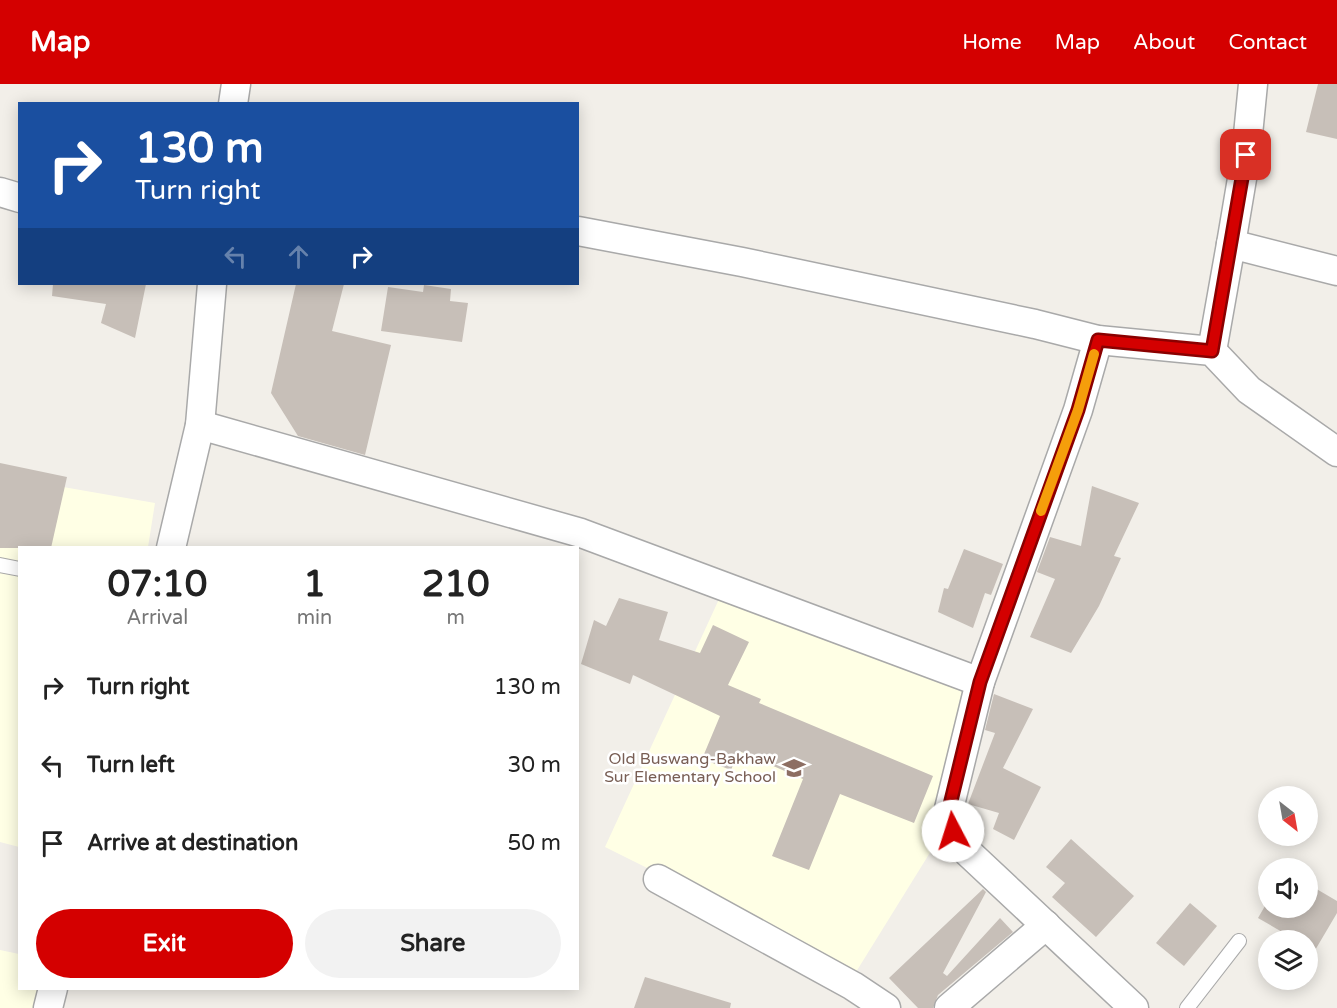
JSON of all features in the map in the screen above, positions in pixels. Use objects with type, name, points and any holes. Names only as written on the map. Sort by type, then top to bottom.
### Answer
[{"type":"street","points":[[233,102],[236,84]]},
{"type":"street","points":[[1212,351],[1246,155],[1254,84]]},
{"type":"street","points":[[0,192],[18,197]]},
{"type":"street","points":[[579,231],[754,264],[1035,324],[1098,340],[1212,351],[1249,390],[1337,452]]},
{"type":"street","points":[[1231,244],[1337,271]]},
{"type":"street","points":[[171,546],[200,425],[212,285]]},
{"type":"street","points":[[1098,340],[1078,410],[980,682],[947,817],[959,844],[1134,1008]]},
{"type":"street","points":[[200,425],[581,533],[980,682]]},
{"type":"street","points":[[658,879],[853,986],[886,1008]]},
{"type":"street","points":[[949,1008],[1046,925]]},
{"type":"street","points":[[48,1008],[52,990]]},
{"type":"lane","points":[[0,565],[18,569]]},
{"type":"lane","points":[[1187,1008],[1239,941]]},
{"type":"shaded area","points":[[0,476],[155,503],[148,546],[18,546],[18,847],[0,842]]},
{"type":"shaded area","name":"Old Buswang-Bakhaw Sur Elementary School","points":[[720,597],[962,689],[931,851],[856,972],[605,847]]},
{"type":"shaded area","points":[[0,950],[18,954],[18,990],[45,990],[40,1008],[0,1008]]},
{"type":"building","points":[[1318,84],[1337,84],[1337,139],[1306,132]]},
{"type":"building","points":[[53,285],[146,285],[135,338],[101,323],[106,304],[52,296]]},
{"type":"building","points":[[296,285],[344,285],[332,331],[391,345],[365,455],[298,436],[271,393]]},
{"type":"building","points":[[424,285],[451,289],[450,301],[468,303],[462,342],[381,331],[388,287],[423,292]]},
{"type":"building","points":[[0,463],[67,477],[51,546],[0,548]]},
{"type":"building","points":[[1092,486],[1139,503],[1114,556],[1121,558],[1099,606],[1071,653],[1030,637],[1055,579],[1037,572],[1050,537],[1081,546]]},
{"type":"building","points":[[964,549],[1003,564],[991,595],[985,593],[973,628],[938,612],[944,588],[948,589]]},
{"type":"building","points":[[619,598],[668,612],[659,640],[700,653],[713,625],[749,642],[728,685],[761,699],[759,703],[933,776],[914,823],[840,794],[809,870],[772,856],[803,779],[739,751],[731,770],[702,759],[720,716],[633,675],[630,684],[581,664],[594,620],[606,626]]},
{"type":"building","points":[[994,694],[1033,709],[1003,768],[1041,787],[1014,840],[993,829],[999,813],[968,804],[995,733],[985,730]]},
{"type":"building","points":[[1071,839],[1134,896],[1096,937],[1052,897],[1065,883],[1046,867]]},
{"type":"building","points":[[983,889],[986,892],[943,973],[947,976],[1000,918],[1013,932],[938,995],[933,1008],[918,1008],[889,978]]},
{"type":"building","points":[[1318,890],[1337,901],[1337,913],[1318,945],[1318,930],[1279,930],[1258,918],[1318,918]]},
{"type":"building","points":[[1190,903],[1217,926],[1184,966],[1156,943]]},
{"type":"building","points":[[645,977],[731,1003],[730,1008],[634,1008]]},
{"type":"slow traffic","points":[[1041,511],[1078,410],[1094,354]]},
{"type":"place","name":"Old Buswang-Bakhaw Sur Elementary School","points":[[794,768]]},
{"type":"route","points":[[953,831],[947,817],[980,682],[1078,410],[1098,340],[1212,351],[1246,155]]}]
